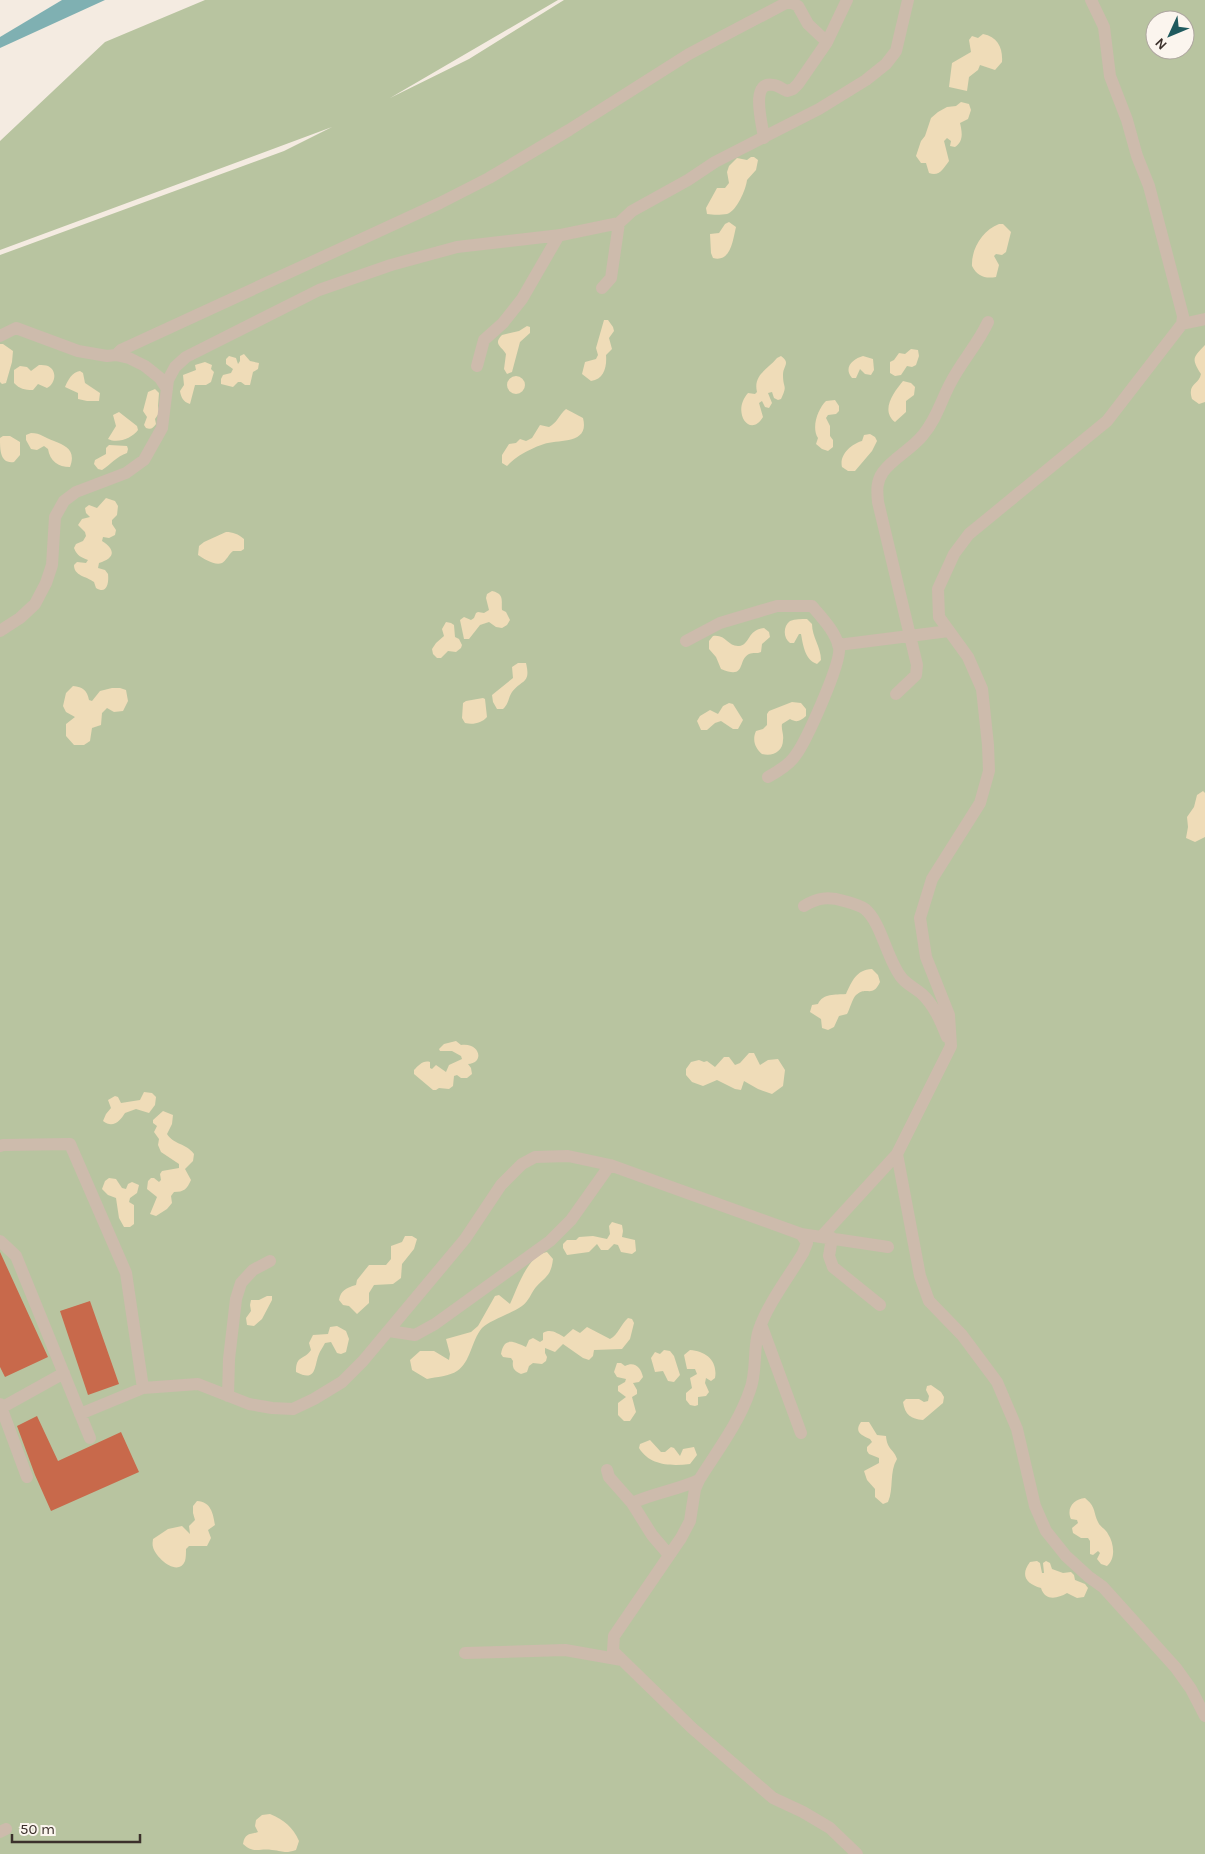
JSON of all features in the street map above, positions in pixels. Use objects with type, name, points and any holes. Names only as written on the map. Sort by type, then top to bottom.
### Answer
[{"type":"lane","points":[[764,138],[758,98],[762,88],[768,84],[774,84],[787,90],[793,89],[827,42],[847,0]]},
{"type":"lane","points":[[0,631],[20,618],[35,604],[46,583],[52,565],[55,517],[64,502],[76,492],[126,473],[144,460],[162,428],[168,380],[175,367],[186,356],[319,290],[391,265],[457,247],[559,235],[619,223],[632,211],[688,180],[715,162],[819,109],[866,80],[886,64],[896,51],[908,0]]},
{"type":"lane","points":[[826,1238],[897,1154],[951,1046],[948,1015],[926,957],[920,918],[932,879],[980,803],[989,771],[982,689],[968,657],[939,617],[938,589],[954,554],[969,534],[1107,422],[1182,324],[1183,316],[1149,186],[1110,76],[1104,27],[1090,0]]},
{"type":"lane","points":[[116,355],[121,350],[440,203],[489,178],[689,54],[786,3],[798,6],[808,24],[827,42]]},
{"type":"lane","points":[[602,288],[611,278],[619,223]]},
{"type":"lane","points":[[477,366],[484,340],[504,323],[522,299],[559,235]]},
{"type":"lane","points":[[1182,324],[1205,319]]},
{"type":"lane","points":[[896,694],[916,675],[917,665],[878,502],[876,486],[883,472],[921,437],[930,426],[939,411],[949,386],[984,332],[988,322]]},
{"type":"lane","points":[[0,336],[16,328],[78,351],[129,358],[145,366],[160,378],[167,389]]},
{"type":"lane","points":[[686,642],[720,623],[777,606],[812,606],[826,622],[839,648],[835,668],[811,728],[795,757],[768,778]]},
{"type":"lane","points":[[838,645],[949,631]]},
{"type":"lane","points":[[804,906],[816,899],[825,898],[838,899],[864,908],[872,916],[898,973],[923,995],[937,1014],[951,1046]]},
{"type":"lane","points":[[0,1146],[3,1144],[70,1144],[126,1273],[142,1388]]},
{"type":"lane","points":[[897,1154],[920,1276],[929,1301],[962,1336],[997,1382],[1017,1430],[1034,1506],[1046,1531],[1066,1556],[1088,1577],[1103,1587],[1176,1668],[1191,1689],[1205,1716]]},
{"type":"lane","points":[[80,1414],[142,1388],[198,1384],[249,1404],[272,1408],[292,1408],[314,1399],[342,1382],[389,1331],[465,1239],[501,1185],[522,1164],[535,1157],[568,1156],[610,1165],[802,1234],[888,1247]]},
{"type":"lane","points":[[389,1331],[415,1335],[429,1328],[550,1241],[571,1220],[610,1165]]},
{"type":"lane","points":[[802,1234],[806,1243],[803,1253],[761,1324],[757,1336],[754,1375],[738,1418],[699,1480],[695,1489],[690,1521],[614,1636],[613,1651],[692,1728],[773,1798],[803,1812],[830,1828],[857,1854]]},
{"type":"lane","points":[[826,1238],[833,1268],[880,1305]]},
{"type":"lane","points":[[0,1241],[16,1256],[90,1438]]},
{"type":"lane","points":[[228,1396],[236,1299],[241,1283],[253,1270],[270,1261]]},
{"type":"lane","points":[[761,1324],[801,1434]]},
{"type":"lane","points":[[27,1477],[1,1406],[64,1373]]},
{"type":"lane","points":[[607,1470],[609,1477],[632,1503],[644,1524],[669,1555]]},
{"type":"lane","points":[[632,1503],[646,1496],[699,1480]]},
{"type":"lane","points":[[465,1653],[565,1650],[622,1660]]},
{"type":"green space","points":[[205,0],[558,0],[390,98],[469,59],[564,0],[1205,0],[1205,1854],[0,1854],[0,255],[284,151],[332,127],[0,250],[0,141],[105,42]]},
{"type":"sand","points":[[983,34],[996,40],[1002,52],[1002,62],[995,70],[980,65],[978,70],[969,77],[967,91],[949,87],[952,63],[971,52],[969,40],[972,36],[978,38]]},
{"type":"sand","points":[[961,102],[969,104],[971,110],[968,119],[960,123],[962,133],[960,142],[955,147],[950,146],[951,141],[947,138],[944,141],[949,161],[938,173],[929,173],[926,163],[921,163],[916,156],[931,118],[947,107],[956,106]]},
{"type":"sand","points":[[751,157],[758,160],[756,170],[747,180],[743,194],[734,209],[727,214],[707,214],[706,208],[717,188],[725,188],[729,183],[727,172],[729,166],[737,158],[747,160]]},
{"type":"sand","points":[[729,222],[736,227],[730,249],[724,257],[719,259],[713,258],[710,234],[719,233],[725,224]]},
{"type":"sand","points":[[999,224],[1003,224],[1011,232],[1006,252],[1002,255],[996,254],[994,256],[999,265],[996,277],[988,278],[976,272],[972,266],[972,260],[976,247],[983,235]]},
{"type":"sand","points":[[604,320],[608,320],[613,327],[614,331],[609,338],[612,349],[606,355],[604,372],[599,378],[591,381],[582,374],[585,362],[596,359],[598,355],[596,348]]},
{"type":"sand","points":[[527,326],[530,327],[530,333],[520,342],[512,372],[507,374],[504,369],[506,354],[498,343],[499,338],[502,335],[519,331]]},
{"type":"sand","points":[[0,344],[13,351],[6,383],[2,384],[0,382]]},
{"type":"sand","points":[[1205,345],[1205,402],[1199,404],[1192,399],[1191,390],[1201,374],[1196,365],[1195,358]]},
{"type":"sand","points":[[911,349],[918,350],[919,356],[916,365],[912,367],[907,366],[901,375],[895,376],[890,373],[890,362],[899,353],[905,354]]},
{"type":"sand","points":[[244,354],[250,361],[259,363],[258,369],[253,372],[250,385],[245,385],[241,382],[238,382],[233,387],[221,384],[223,375],[231,373],[233,369],[226,364],[226,359],[229,356],[236,358],[238,364],[240,356]]},
{"type":"sand","points":[[781,356],[786,363],[783,372],[785,389],[781,399],[774,398],[772,392],[768,393],[772,403],[769,408],[765,407],[762,401],[759,403],[763,417],[758,423],[748,424],[742,415],[743,400],[748,393],[755,394],[757,392],[756,386],[759,377]]},
{"type":"sand","points":[[863,356],[873,359],[874,370],[871,375],[865,374],[860,369],[856,378],[852,378],[849,374],[850,364]]},
{"type":"sand","points":[[205,362],[212,365],[211,369],[214,372],[211,382],[206,385],[195,385],[190,404],[183,399],[180,391],[184,385],[183,375],[196,370],[195,365]]},
{"type":"sand","points":[[39,365],[48,366],[53,371],[54,377],[50,386],[47,388],[38,384],[33,390],[27,390],[20,388],[14,383],[14,370],[20,366],[27,367],[31,371]]},
{"type":"sand","points":[[80,371],[83,373],[85,383],[100,393],[99,401],[78,399],[78,393],[65,387],[69,379]]},
{"type":"sand","points":[[516,376],[522,379],[525,385],[522,391],[516,394],[510,391],[507,385],[510,379]]},
{"type":"sand","points":[[903,381],[911,383],[915,387],[914,395],[906,401],[906,412],[895,422],[889,412],[890,401]]},
{"type":"sand","points":[[155,389],[159,393],[159,413],[155,419],[156,424],[148,429],[144,425],[147,417],[143,411],[148,392]]},
{"type":"sand","points":[[835,400],[839,406],[839,411],[836,414],[828,415],[826,418],[830,426],[830,436],[833,440],[833,447],[828,451],[816,444],[818,438],[815,424],[823,404],[826,401]]},
{"type":"sand","points":[[566,409],[583,418],[584,427],[582,433],[571,439],[537,447],[519,456],[507,466],[502,463],[502,455],[509,444],[516,443],[520,439],[526,441],[532,438],[540,425],[549,427]]},
{"type":"sand","points":[[119,412],[137,426],[138,430],[124,439],[116,441],[108,439],[116,426],[113,415]]},
{"type":"sand","points":[[31,433],[66,447],[72,457],[70,467],[62,466],[55,462],[48,449],[44,446],[37,450],[31,449],[26,440],[26,435]]},
{"type":"sand","points":[[870,434],[877,441],[872,451],[855,471],[848,471],[842,467],[844,454],[862,441],[864,435]]},
{"type":"sand","points":[[10,436],[20,442],[20,455],[14,462],[6,461],[3,458],[0,438]]},
{"type":"sand","points":[[109,445],[127,446],[127,453],[102,470],[98,469],[94,464],[95,460],[106,454],[106,448]]},
{"type":"sand","points":[[106,498],[115,501],[118,506],[117,515],[112,520],[116,530],[115,535],[109,538],[103,537],[102,541],[107,544],[112,554],[108,559],[99,563],[98,568],[105,570],[108,574],[108,584],[105,589],[100,590],[96,588],[94,582],[76,571],[74,565],[77,562],[86,563],[88,560],[78,555],[74,548],[86,536],[85,532],[78,525],[82,519],[90,517],[86,513],[85,508],[89,505],[97,508]]},
{"type":"sand","points":[[226,532],[231,532],[244,539],[244,549],[233,551],[219,564],[210,562],[198,555],[199,546]]},
{"type":"sand","points":[[492,591],[501,596],[502,610],[506,612],[510,620],[502,628],[496,627],[489,622],[480,625],[469,639],[464,639],[460,620],[464,617],[471,620],[476,613],[484,613],[489,610],[486,598],[487,594]]},
{"type":"sand","points":[[807,619],[812,624],[813,633],[821,655],[821,660],[817,664],[807,656],[801,634],[799,634],[794,643],[790,643],[785,635],[786,626],[790,621]]},
{"type":"sand","points":[[446,622],[454,625],[455,637],[459,639],[462,645],[456,652],[448,651],[441,658],[437,658],[433,654],[432,649],[444,636],[442,629]]},
{"type":"sand","points":[[764,628],[769,632],[770,637],[762,644],[761,652],[750,653],[745,657],[738,671],[729,672],[721,669],[716,657],[709,649],[709,641],[713,636],[721,637],[732,645],[739,646],[743,645],[758,629]]},
{"type":"sand","points":[[518,663],[526,663],[527,675],[525,681],[512,692],[503,709],[497,709],[492,695],[513,678],[512,667]]},
{"type":"sand","points":[[73,686],[84,690],[89,700],[92,701],[100,691],[112,688],[126,690],[128,701],[123,711],[114,712],[107,708],[102,713],[101,725],[92,728],[90,741],[84,745],[74,745],[66,736],[66,724],[75,717],[66,712],[63,706],[66,693]]},
{"type":"sand","points":[[485,699],[487,717],[477,723],[465,723],[462,718],[463,703]]},
{"type":"sand","points":[[792,702],[801,703],[806,709],[806,716],[798,721],[790,719],[782,724],[783,744],[779,750],[770,755],[762,754],[755,744],[756,731],[763,729],[767,725],[767,714],[769,711]]},
{"type":"sand","points":[[729,703],[733,704],[743,720],[738,729],[733,729],[721,721],[715,723],[707,730],[701,730],[697,721],[700,716],[710,710],[718,714],[723,706]]},
{"type":"sand","points":[[1203,791],[1205,793],[1205,837],[1195,842],[1186,838],[1187,817],[1194,807],[1197,795]]},
{"type":"sand","points":[[872,969],[878,975],[880,982],[877,987],[872,991],[863,991],[856,995],[847,1014],[839,1016],[834,1027],[828,1030],[822,1028],[821,1019],[810,1012],[812,1005],[818,1004],[826,996],[846,994],[858,974]]},
{"type":"sand","points":[[456,1041],[461,1045],[467,1045],[476,1049],[478,1053],[477,1060],[468,1064],[472,1074],[467,1078],[454,1076],[453,1086],[449,1089],[439,1088],[433,1090],[414,1074],[414,1070],[421,1063],[430,1062],[430,1068],[432,1069],[436,1065],[446,1072],[449,1065],[462,1059],[461,1056],[452,1051],[440,1051],[439,1049],[444,1044]]},
{"type":"sand","points":[[749,1053],[754,1053],[760,1065],[768,1060],[778,1059],[785,1070],[783,1086],[772,1094],[744,1081],[741,1090],[717,1080],[703,1086],[692,1082],[686,1075],[686,1069],[691,1062],[707,1061],[715,1067],[724,1057],[729,1057],[735,1065],[740,1063]]},
{"type":"sand","points":[[144,1092],[152,1093],[156,1097],[155,1105],[149,1113],[136,1109],[125,1113],[116,1123],[110,1124],[103,1121],[111,1108],[108,1100],[115,1096],[118,1097],[121,1103],[140,1100]]},
{"type":"sand","points":[[163,1111],[173,1115],[172,1124],[167,1134],[194,1154],[193,1161],[185,1169],[191,1180],[188,1186],[183,1191],[174,1192],[171,1196],[172,1203],[167,1209],[156,1216],[150,1214],[157,1197],[147,1189],[148,1181],[154,1178],[159,1182],[162,1171],[179,1168],[179,1164],[161,1152],[158,1145],[159,1139],[154,1132],[157,1126],[153,1123],[153,1120]]},
{"type":"sand","points":[[109,1178],[116,1179],[122,1188],[126,1189],[128,1184],[132,1182],[139,1185],[137,1193],[130,1198],[129,1202],[134,1205],[134,1224],[130,1227],[124,1227],[119,1218],[116,1198],[108,1195],[102,1189],[105,1181]]},
{"type":"sand","points":[[612,1222],[622,1225],[622,1237],[635,1240],[636,1251],[632,1254],[621,1252],[618,1245],[614,1244],[608,1250],[601,1250],[597,1244],[589,1252],[567,1255],[563,1244],[567,1240],[593,1236],[607,1239],[610,1234],[609,1226]]},
{"type":"sand","points":[[405,1236],[412,1236],[417,1239],[414,1249],[402,1264],[401,1278],[393,1284],[374,1285],[369,1293],[369,1303],[357,1314],[349,1306],[343,1305],[339,1300],[343,1292],[347,1288],[356,1285],[357,1280],[369,1265],[386,1265],[391,1259],[391,1246],[402,1242]]},
{"type":"sand","points":[[547,1252],[553,1259],[548,1275],[522,1306],[482,1328],[462,1367],[451,1374],[427,1379],[412,1370],[410,1360],[420,1351],[434,1351],[449,1360],[450,1354],[446,1339],[471,1332],[478,1326],[495,1296],[499,1295],[510,1304],[524,1273],[534,1259]]},
{"type":"sand","points":[[272,1296],[272,1300],[262,1319],[254,1326],[247,1325],[246,1318],[251,1311],[251,1300],[259,1300]]},
{"type":"sand","points":[[628,1318],[632,1319],[634,1323],[630,1339],[622,1349],[594,1350],[593,1356],[589,1360],[563,1344],[555,1352],[545,1348],[546,1361],[542,1364],[533,1363],[529,1366],[527,1372],[521,1374],[514,1369],[511,1358],[503,1357],[501,1354],[502,1348],[507,1343],[514,1342],[526,1347],[529,1340],[533,1338],[540,1342],[543,1340],[543,1333],[549,1331],[564,1337],[573,1329],[580,1333],[587,1327],[610,1339]]},
{"type":"sand","points":[[337,1326],[346,1331],[349,1339],[346,1352],[337,1353],[331,1342],[325,1343],[319,1353],[314,1372],[308,1376],[296,1372],[299,1360],[311,1350],[309,1343],[313,1335],[328,1334],[330,1327]]},
{"type":"sand","points":[[664,1350],[670,1351],[674,1356],[680,1375],[674,1382],[668,1381],[663,1371],[655,1372],[651,1358],[655,1352],[660,1354]]},
{"type":"sand","points":[[690,1350],[706,1355],[715,1367],[715,1378],[711,1381],[706,1378],[705,1383],[709,1392],[706,1396],[698,1397],[698,1405],[695,1406],[690,1405],[686,1400],[686,1393],[692,1388],[690,1378],[697,1374],[695,1369],[687,1369],[684,1355]]},
{"type":"sand","points":[[617,1363],[625,1366],[632,1364],[637,1366],[643,1377],[639,1382],[633,1383],[637,1390],[637,1394],[632,1397],[636,1412],[630,1421],[624,1421],[618,1415],[618,1403],[626,1397],[618,1391],[618,1386],[625,1382],[626,1379],[617,1377],[614,1372]]},
{"type":"sand","points":[[931,1385],[941,1392],[944,1397],[943,1403],[923,1420],[915,1419],[907,1413],[903,1402],[906,1399],[928,1401],[929,1396],[926,1390],[927,1386]]},
{"type":"sand","points":[[861,1422],[869,1422],[877,1435],[886,1436],[889,1447],[897,1459],[893,1469],[890,1497],[888,1502],[883,1504],[875,1497],[875,1489],[867,1480],[864,1471],[879,1463],[879,1458],[869,1454],[867,1451],[867,1447],[872,1442],[858,1431]]},
{"type":"sand","points":[[650,1440],[661,1452],[665,1452],[671,1447],[680,1456],[683,1449],[694,1447],[697,1455],[690,1464],[661,1464],[649,1458],[639,1448],[640,1444]]},
{"type":"sand","points":[[1085,1498],[1093,1507],[1099,1524],[1107,1532],[1112,1542],[1113,1555],[1107,1566],[1101,1564],[1097,1559],[1100,1553],[1098,1551],[1093,1555],[1090,1554],[1090,1541],[1088,1538],[1081,1538],[1073,1533],[1072,1528],[1078,1523],[1077,1520],[1071,1519],[1070,1508],[1077,1500]]},
{"type":"sand","points":[[197,1501],[205,1503],[212,1512],[215,1525],[208,1530],[211,1538],[207,1546],[189,1546],[186,1549],[185,1560],[182,1566],[172,1567],[158,1556],[153,1547],[153,1539],[168,1529],[182,1526],[190,1534],[189,1526],[195,1520],[193,1506]]},
{"type":"sand","points":[[1037,1561],[1040,1563],[1042,1573],[1044,1573],[1043,1563],[1046,1561],[1050,1563],[1052,1569],[1063,1573],[1071,1572],[1075,1580],[1085,1584],[1088,1588],[1084,1597],[1077,1598],[1067,1593],[1052,1598],[1045,1595],[1041,1588],[1028,1581],[1025,1575],[1030,1562]]},
{"type":"sand","points":[[270,1814],[284,1821],[294,1832],[299,1841],[296,1850],[286,1852],[254,1850],[243,1844],[246,1836],[258,1832],[255,1826],[256,1820],[262,1815]]},
{"type":"water","points":[[62,0],[105,0],[0,48],[0,37]]},
{"type":"building","points":[[0,1252],[48,1357],[5,1377],[0,1367]]},
{"type":"building","points":[[90,1301],[119,1384],[88,1395],[60,1311]]},
{"type":"building","points":[[37,1416],[58,1461],[121,1432],[139,1472],[51,1511],[17,1426]]}]
